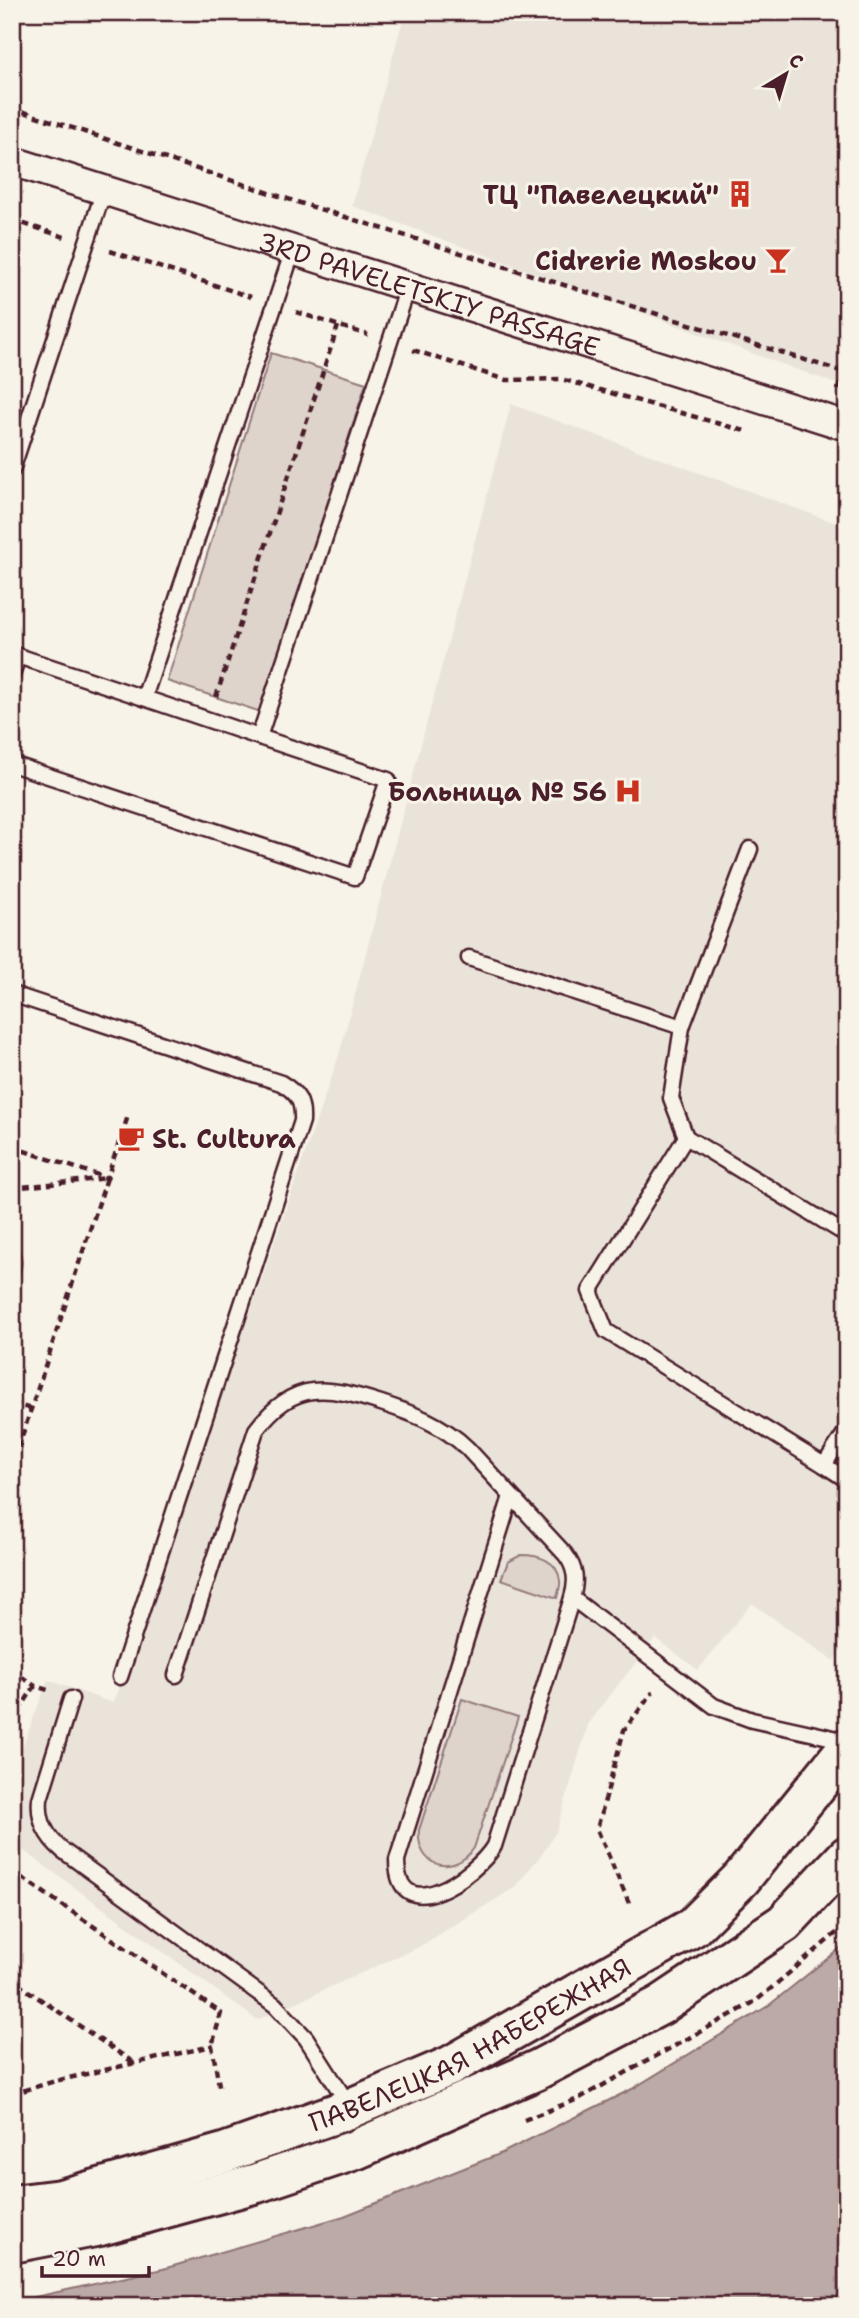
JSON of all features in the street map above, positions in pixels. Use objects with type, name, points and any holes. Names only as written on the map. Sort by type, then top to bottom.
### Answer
[{"type":"main road","name":"ПАВЕЛЕЦКАЯ НАБЕРЕЖНАЯ","points":[[12,2205],[61,2199],[224,2153],[351,2108],[450,2066],[693,1927],[741,1879],[847,1748]]},
{"type":"main road","name":"ПАВЕЛЕЦКАЯ НАБЕРЕЖНАЯ","points":[[12,2243],[100,2226],[257,2183],[355,2150],[537,2070],[661,2004],[784,1923],[847,1856]]},
{"type":"street","name":"3RD PAVELETSKIY PASSAGE","points":[[12,160],[847,426]]},
{"type":"lane","points":[[12,470],[104,190]]},
{"type":"lane","points":[[144,698],[293,250]]},
{"type":"lane","points":[[259,737],[408,287]]},
{"type":"lane","points":[[12,675],[18,656],[388,780],[355,877],[12,764]]},
{"type":"lane","points":[[751,849],[682,1027],[671,1098],[686,1137],[847,1234]]},
{"type":"lane","points":[[469,958],[682,1027]]},
{"type":"lane","points":[[12,994],[281,1083],[292,1089],[303,1108],[302,1121],[120,1677]]},
{"type":"lane","points":[[686,1137],[590,1291],[606,1331],[847,1480]]},
{"type":"lane","points":[[176,1675],[256,1430],[268,1413],[298,1394],[328,1389],[345,1391],[418,1415],[456,1438],[511,1496],[570,1561],[576,1579],[494,1846],[486,1859],[475,1869],[437,1893],[422,1896],[409,1891],[400,1879],[397,1860],[511,1496]]},
{"type":"lane","points":[[824,1465],[847,1430]]},
{"type":"lane","points":[[572,1598],[697,1695],[724,1711],[752,1720],[847,1741]]},
{"type":"lane","points":[[71,1699],[40,1799],[40,1814],[45,1831],[62,1850],[275,2005],[306,2038],[351,2108]]},
{"type":"path","points":[[12,108],[297,202],[847,373]]},
{"type":"path","points":[[12,220],[506,380],[561,379],[755,433]]},
{"type":"path","points":[[208,720],[338,326]]},
{"type":"path","points":[[12,1467],[128,1116]]},
{"type":"path","points":[[12,1147],[107,1178]]},
{"type":"path","points":[[12,1188],[107,1178]]},
{"type":"path","points":[[12,1403],[31,1409]]},
{"type":"path","points":[[12,1670],[35,1686],[71,1699]]},
{"type":"path","points":[[629,1903],[597,1829],[624,1730],[668,1672]]},
{"type":"path","points":[[12,1721],[35,1686]]},
{"type":"path","points":[[12,1871],[221,2013],[212,2046],[220,2091]]},
{"type":"path","points":[[12,1999],[21,1986],[134,2063]]},
{"type":"path","points":[[12,2094],[55,2081],[212,2046]]},
{"type":"shaded area","points":[[405,12],[847,12],[847,388],[352,206]]},
{"type":"shaded area","points":[[271,353],[366,383],[261,712],[167,681]]},
{"type":"shaded area","name":"Больница № 56","points":[[511,404],[847,527],[847,1641],[834,1661],[752,1603],[698,1670],[655,1638],[589,1722],[556,1832],[514,1888],[419,1947],[257,2020],[12,1842],[12,1774],[48,1680],[113,1703],[146,1613],[339,1055]]},
{"type":"shaded area","points":[[12,1236],[22,1262],[12,1287]]},
{"type":"shaded area","points":[[521,1555],[546,1560],[555,1568],[560,1583],[557,1598],[501,1579],[508,1562]]},
{"type":"shaded area","points":[[462,1699],[518,1717],[474,1848],[456,1863],[437,1864],[423,1853],[419,1830]]},
{"type":"shaded area","points":[[847,1943],[847,2306],[12,2306],[12,2302],[163,2269],[344,2216],[502,2153],[632,2089],[768,2006]]},
{"type":"place","name":"ТЦ \"Павелецкий\"","points":[[740,194]]},
{"type":"place","name":"Cidrerie Moskou","points":[[778,260]]},
{"type":"place","name":"Больница № 56","points":[[628,791]]},
{"type":"place","name":"St. Cultura","points":[[131,1138]]}]
